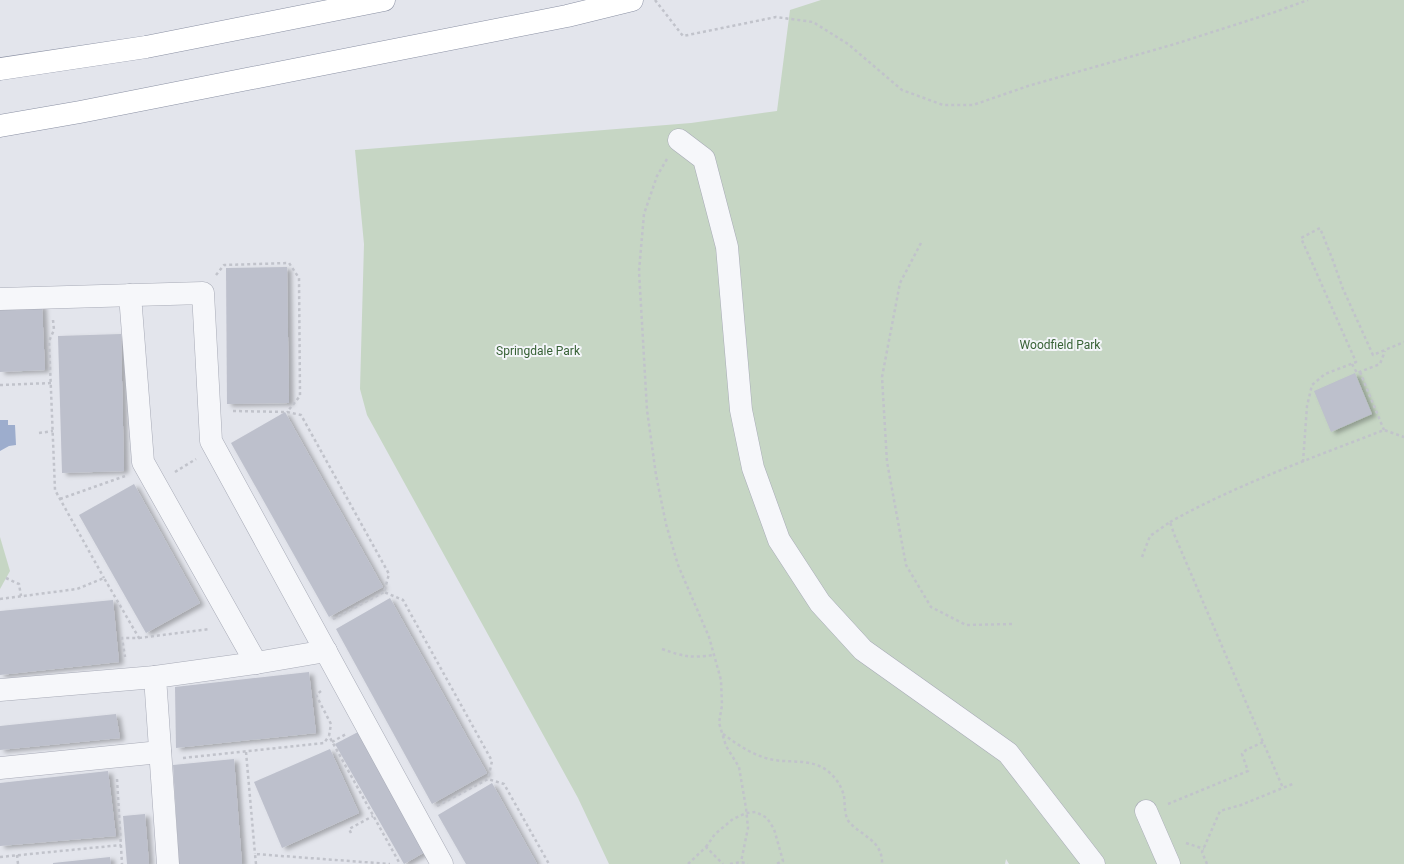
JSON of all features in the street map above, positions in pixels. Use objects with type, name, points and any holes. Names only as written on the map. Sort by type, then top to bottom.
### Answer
[{"type":"highway","points":[[0,69],[146,47],[384,0]]},
{"type":"highway","points":[[0,126],[559,18],[632,0]]},
{"type":"lane","points":[[679,140],[704,159],[727,247],[741,410],[753,468],[779,540],[820,603],[863,650],[1008,753],[1094,864]]},
{"type":"lane","points":[[0,299],[202,293],[211,441],[442,864]]},
{"type":"lane","points":[[130,295],[143,462],[256,663]]},
{"type":"lane","points":[[0,690],[155,677],[256,663],[326,651]]},
{"type":"lane","points":[[155,677],[168,864]]},
{"type":"lane","points":[[0,768],[160,752]]},
{"type":"lane","points":[[1146,811],[1169,864]]},
{"type":"path","points":[[655,0],[683,36],[776,17],[813,22],[848,44],[902,90],[943,105],[973,105],[1028,86],[1175,44],[1308,0]]},
{"type":"path","points":[[679,140],[657,176],[644,214],[639,271],[647,410],[656,475],[666,524],[678,564],[690,596],[709,637],[721,680],[722,705],[719,723],[726,746],[739,767],[748,828],[742,862]]},
{"type":"path","points":[[1303,462],[1307,406],[1312,385],[1325,374],[1356,362],[1301,238],[1320,228],[1343,289],[1373,355],[1404,342]]},
{"type":"path","points":[[921,242],[900,283],[882,377],[887,462],[906,565],[931,607],[966,626],[1014,624]]},
{"type":"path","points":[[224,265],[288,263],[299,278],[300,396],[287,412]]},
{"type":"path","points":[[51,334],[49,341],[52,383],[55,490],[139,638]]},
{"type":"path","points":[[1352,364],[1357,373],[1380,364],[1385,350]]},
{"type":"path","points":[[1360,372],[1384,430]]},
{"type":"path","points":[[0,385],[52,383]]},
{"type":"path","points":[[209,411],[287,412],[301,415],[389,574],[384,592],[315,629]]},
{"type":"path","points":[[1142,557],[1150,536],[1170,522],[1196,508],[1303,462],[1384,430],[1404,437]]},
{"type":"path","points":[[39,433],[53,431]]},
{"type":"path","points":[[60,500],[187,465],[214,447]]},
{"type":"path","points":[[1170,522],[1282,788]]},
{"type":"path","points":[[6,578],[19,584],[20,596]]},
{"type":"path","points":[[0,599],[76,589],[104,578]]},
{"type":"path","points":[[384,592],[403,600],[492,761],[488,779]]},
{"type":"path","points":[[127,679],[122,638],[139,638],[236,626]]},
{"type":"path","points":[[662,649],[683,657],[695,658],[714,655]]},
{"type":"path","points":[[183,758],[324,743],[329,736],[331,724],[316,695],[341,677]]},
{"type":"path","points":[[722,733],[741,747],[756,755],[770,759],[810,763],[818,765],[829,772],[838,782],[844,795],[844,806],[848,821],[855,828],[866,834],[877,845],[882,864]]},
{"type":"path","points":[[329,736],[400,864]]},
{"type":"path","points":[[332,742],[340,738]]},
{"type":"path","points":[[1167,805],[1248,771],[1242,754],[1246,750],[1263,742]]},
{"type":"path","points":[[246,752],[256,864]]},
{"type":"path","points":[[115,756],[122,864]]},
{"type":"path","points":[[417,817],[488,779],[504,784],[549,864]]},
{"type":"path","points":[[1207,864],[1202,852],[1220,811],[1241,805],[1295,782]]},
{"type":"path","points":[[688,864],[706,847],[715,834],[733,819],[746,813],[756,812],[766,818],[774,829],[783,862],[776,864]]},
{"type":"path","points":[[351,833],[349,829],[373,816]]},
{"type":"path","points":[[0,857],[121,845]]},
{"type":"path","points":[[706,847],[723,864]]},
{"type":"path","points":[[255,854],[390,864]]},
{"type":"path","points":[[17,855],[18,864]]},
{"type":"path","points":[[730,864],[742,862],[748,864]]},
{"type":"green space","name":"Woodfield Park","points":[[821,0],[1404,0],[1404,864],[1009,864],[1006,859],[1005,864],[609,864],[578,798],[367,415],[360,389],[364,244],[355,150],[691,123],[777,111],[790,10]]},
{"type":"green space","points":[[0,537],[10,571],[0,589]]},
{"type":"water","points":[[0,420],[8,420],[8,425],[15,425],[16,445],[9,446],[0,451]]},
{"type":"building","points":[[287,267],[289,403],[227,404],[226,268]]},
{"type":"building","points":[[42,305],[45,370],[0,372],[0,307]]},
{"type":"building","points":[[121,334],[124,471],[62,473],[58,336]]},
{"type":"building","points":[[1355,373],[1372,414],[1331,432],[1314,391]]},
{"type":"building","points":[[285,412],[383,587],[329,617],[231,443]]},
{"type":"building","points":[[134,484],[200,603],[146,633],[79,515]]},
{"type":"building","points":[[390,598],[487,773],[432,804],[336,629]]},
{"type":"building","points":[[113,600],[119,662],[0,675],[0,611]]},
{"type":"building","points":[[309,672],[316,733],[176,748],[175,687]]},
{"type":"building","points":[[116,714],[120,738],[0,750],[0,726]]},
{"type":"building","points":[[358,732],[425,852],[404,864],[335,744]]},
{"type":"building","points":[[330,749],[359,813],[282,848],[254,782]]},
{"type":"building","points":[[234,759],[242,864],[179,864],[173,765]]},
{"type":"building","points":[[108,771],[116,836],[0,846],[0,783]]},
{"type":"building","points":[[492,783],[537,864],[466,864],[438,815]]},
{"type":"building","points":[[145,814],[149,864],[127,864],[123,816]]},
{"type":"building","points":[[110,857],[111,864],[53,864],[53,863]]},
{"type":"park label","name":"Springdale Park","points":[[538,351]]}]
